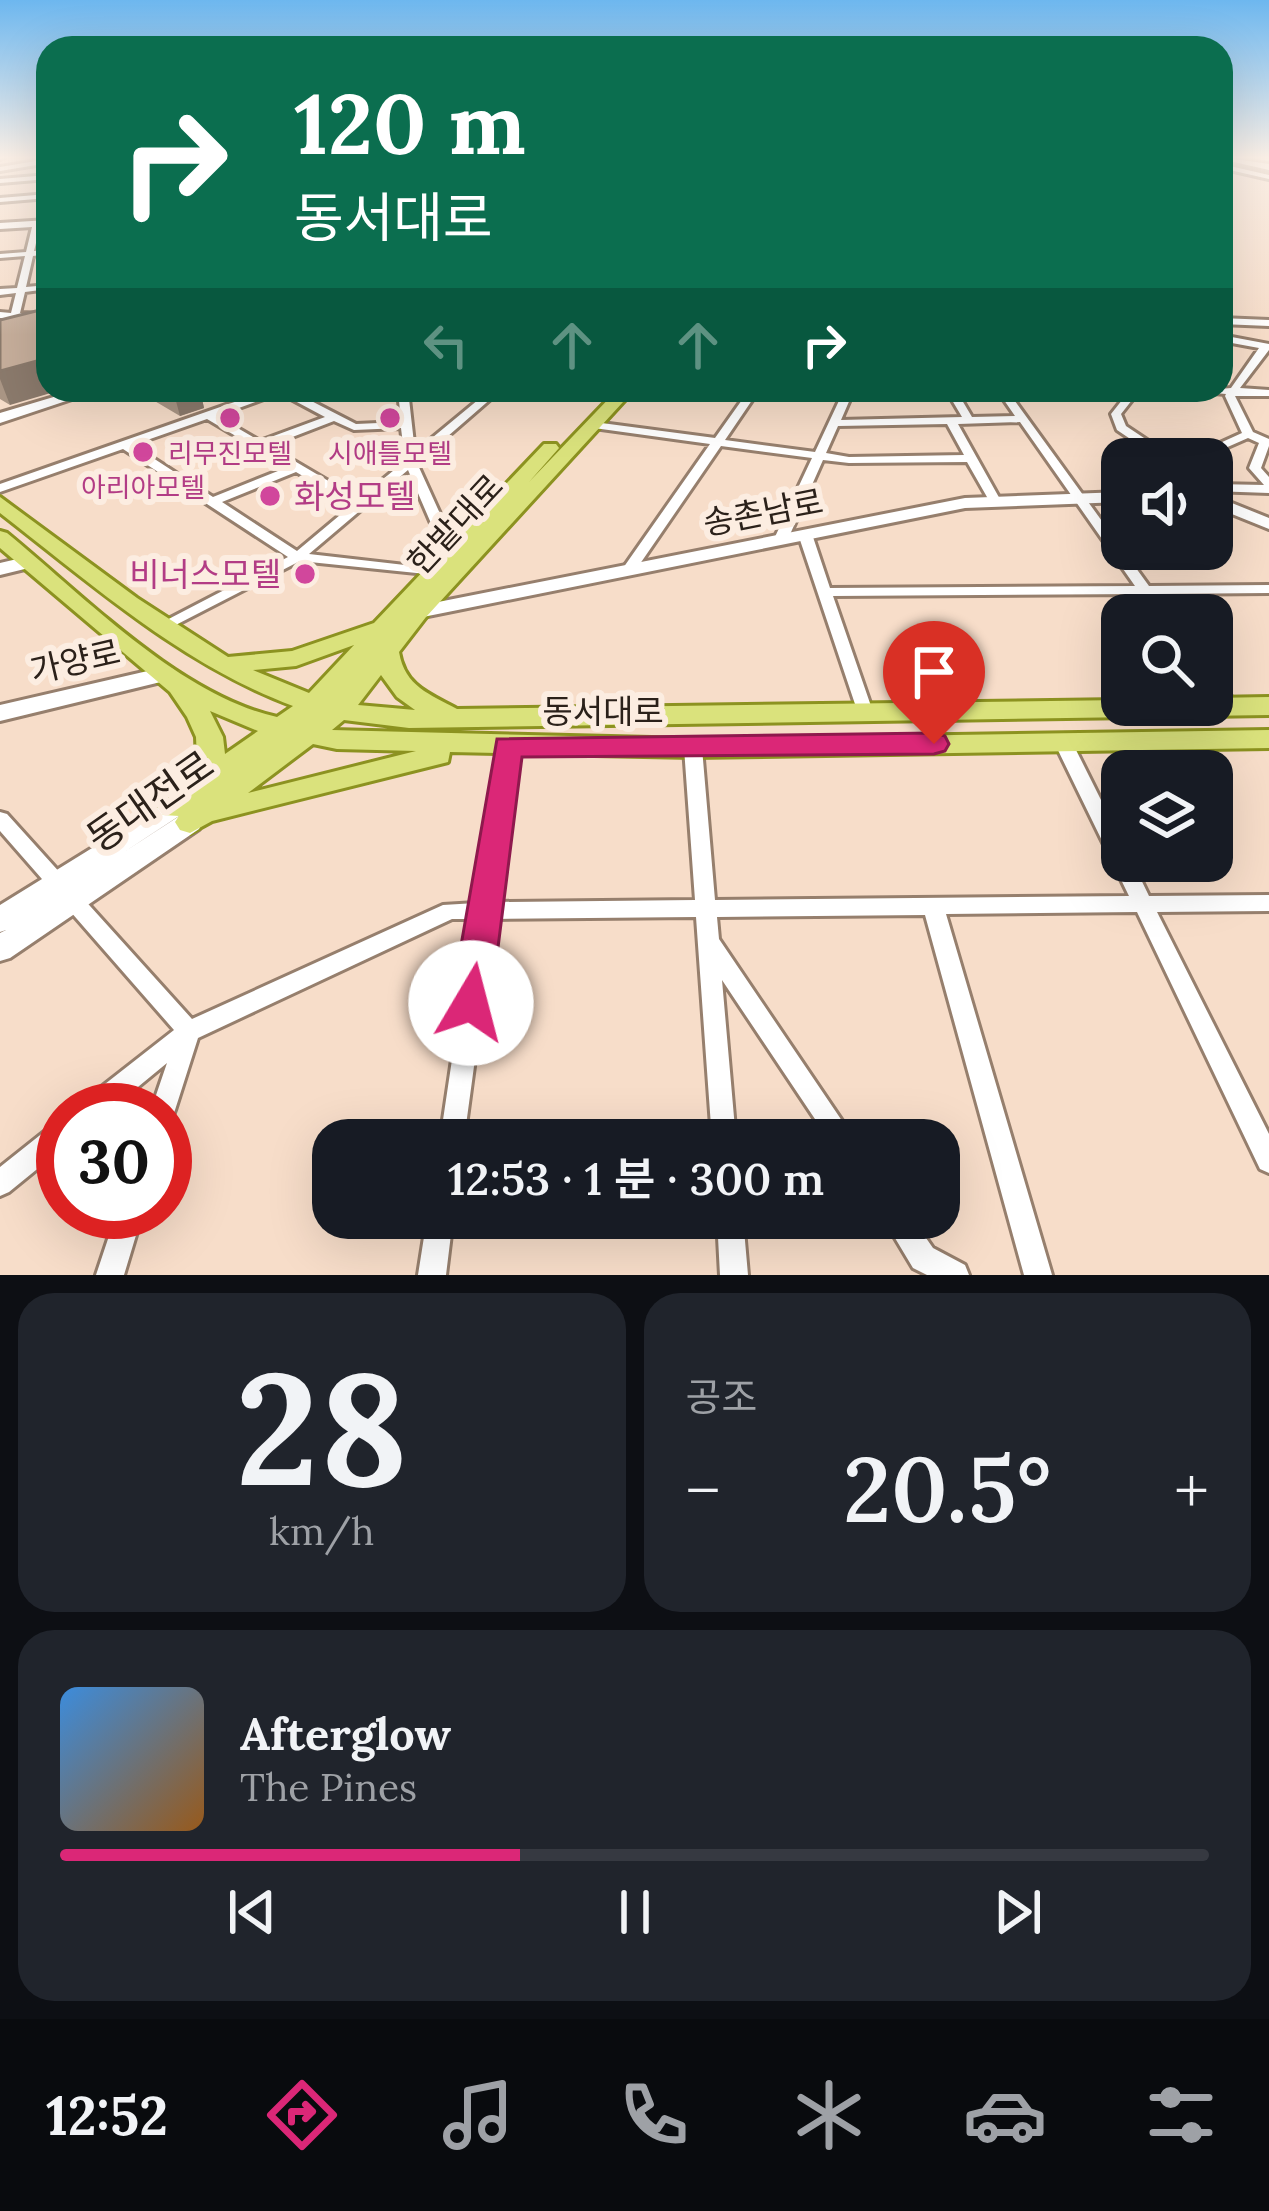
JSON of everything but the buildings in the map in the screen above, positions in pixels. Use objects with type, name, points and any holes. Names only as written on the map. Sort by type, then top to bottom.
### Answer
[{"type":"main road","name":"한밭대로","points":[[327,706],[387,620],[593,402]]},
{"type":"main road","name":"한밭대로","points":[[327,706],[386,651],[615,402]]},
{"type":"main road","name":"동서대로","points":[[0,503],[213,663],[280,694],[327,706],[394,718],[1101,707]]},
{"type":"main road","name":"동서대로","points":[[0,537],[171,680],[240,716],[368,743],[694,748],[1269,739]]},
{"type":"main road","points":[[213,663],[249,665],[296,658],[352,640],[387,620]]},
{"type":"main road","points":[[386,651],[393,675],[408,694],[427,707],[472,718]]},
{"type":"main road","points":[[171,680],[210,733],[213,757],[181,814]]},
{"type":"main road","name":"동대전로","points":[[181,814],[327,706]]},
{"type":"main road","name":"동서대로","points":[[1233,706],[1269,706]]},
{"type":"main road","points":[[181,814],[498,746]]},
{"type":"street","points":[[0,226],[36,223]]},
{"type":"street","points":[[15,315],[36,241]]},
{"type":"street","points":[[0,256],[36,253]]},
{"type":"street","points":[[0,292],[36,288]]},
{"type":"street","points":[[0,315],[36,316]]},
{"type":"street","points":[[1233,322],[1269,323]]},
{"type":"street","points":[[1233,340],[1267,347],[1235,391]]},
{"type":"street","points":[[1235,391],[1269,393]]},
{"type":"street","points":[[0,418],[53,402]]},
{"type":"street","points":[[0,488],[246,402]]},
{"type":"street","points":[[305,402],[362,428],[406,424]]},
{"type":"street","name":"한밭대로","points":[[404,402],[410,460],[450,551]]},
{"type":"street","points":[[164,627],[298,557],[481,402]]},
{"type":"street","points":[[628,571],[746,402]]},
{"type":"street","points":[[781,538],[843,402]]},
{"type":"street","points":[[958,402],[969,420]]},
{"type":"street","points":[[1010,402],[1146,592]]},
{"type":"street","points":[[1126,402],[1116,413],[1121,428],[1136,438]]},
{"type":"street","points":[[1233,402],[1248,434],[1267,443],[1256,468],[1269,486]]},
{"type":"street","points":[[208,415],[360,505]]},
{"type":"street","points":[[261,446],[334,417]]},
{"type":"street","points":[[833,423],[1022,419]]},
{"type":"street","points":[[951,421],[995,501]]},
{"type":"street","points":[[594,425],[817,457],[971,458]]},
{"type":"street","points":[[1233,441],[1248,434]]},
{"type":"street","points":[[124,444],[298,557],[431,572]]},
{"type":"street","points":[[213,501],[298,467]]},
{"type":"street","points":[[1233,489],[1269,486]]},
{"type":"street","name":"송촌남로","points":[[418,612],[781,538],[995,501],[1101,498]]},
{"type":"street","points":[[1233,503],[1269,524]]},
{"type":"street","points":[[806,534],[829,592],[864,710]]},
{"type":"street","points":[[0,569],[30,562]]},
{"type":"street","points":[[829,592],[1269,589]]},
{"type":"street","name":"가양로","points":[[0,713],[171,680]]},
{"type":"street","points":[[1064,742],[1269,1160]]},
{"type":"street","points":[[455,1119],[484,911],[498,746]]},
{"type":"street","points":[[694,748],[722,1119]]},
{"type":"street","name":"동대전로","points":[[0,949],[63,894],[181,814]]},
{"type":"street","points":[[0,819],[189,1031]]},
{"type":"street","name":"동대전로","points":[[0,920],[63,894]]},
{"type":"street","points":[[124,1083],[189,1031],[450,911],[1269,903]]},
{"type":"street","points":[[932,906],[1038,1275]]},
{"type":"street","points":[[708,942],[829,1119]]},
{"type":"street","points":[[172,1083],[189,1031]]},
{"type":"street","points":[[0,1183],[36,1154]]},
{"type":"street","points":[[110,1275],[121,1239]]},
{"type":"street","points":[[432,1275],[437,1239]]},
{"type":"street","points":[[731,1239],[734,1275]]},
{"type":"street","points":[[910,1239],[923,1258],[955,1275]]},
{"type":"place","name":"리무진모텔","points":[[230,418]]},
{"type":"place","name":"시애틀모텔","points":[[390,418]]},
{"type":"place","name":"아리아모텔","points":[[143,452]]},
{"type":"place","name":"화성모텔","points":[[270,496]]},
{"type":"place","name":"비너스모텔","points":[[305,574]]},
{"type":"route","points":[[471,1003],[508,746],[934,744]]}]
